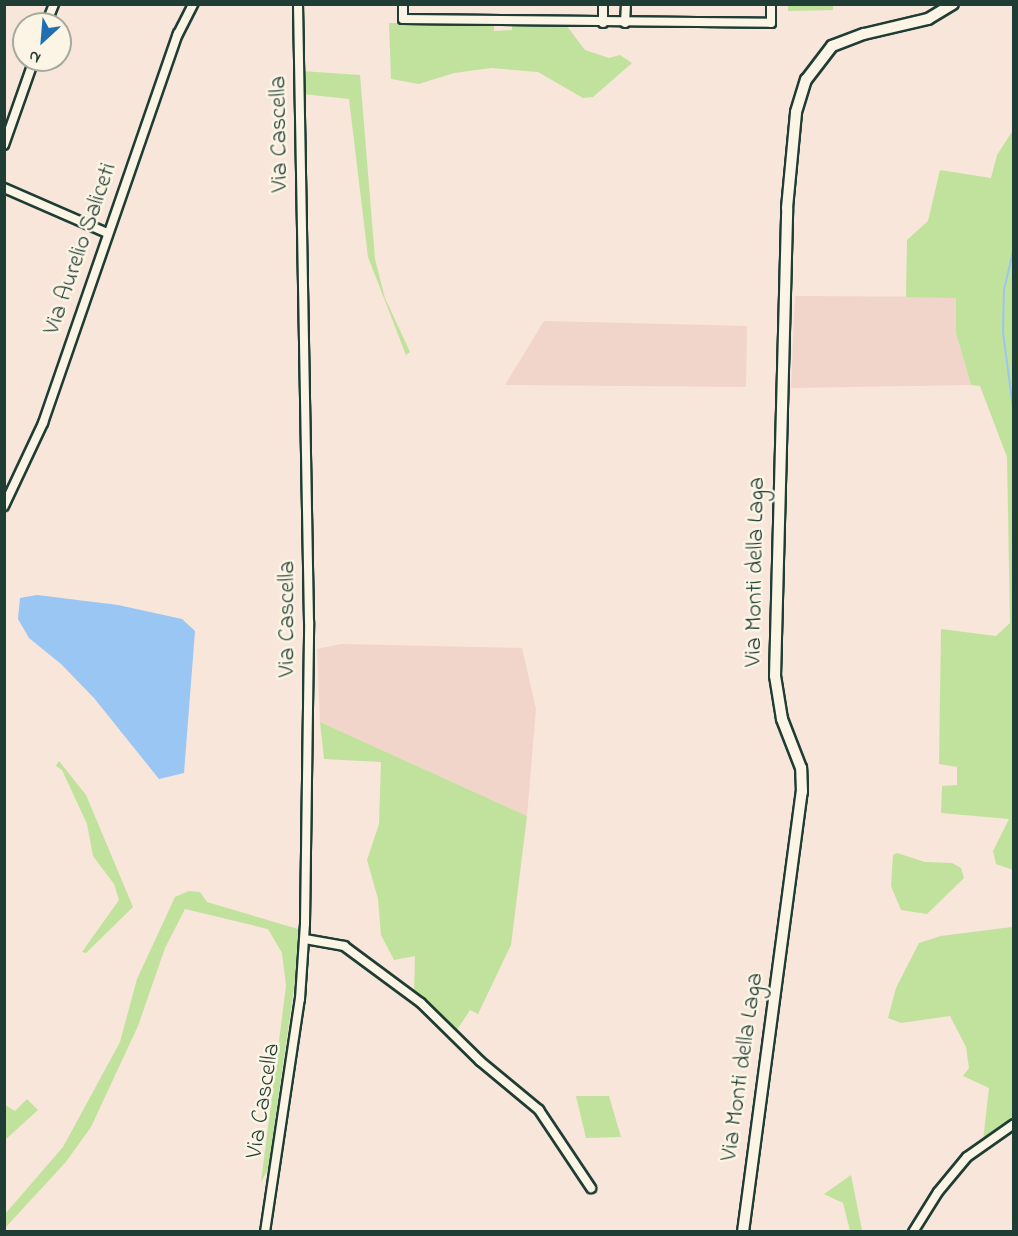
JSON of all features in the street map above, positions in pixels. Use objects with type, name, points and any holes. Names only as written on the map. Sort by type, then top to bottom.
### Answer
[{"type":"street","name":"Via Aurelio Saliceti","points":[[4,506],[43,423],[107,233],[178,34],[193,4]]},
{"type":"street","name":"Via Cascella","points":[[265,1232],[300,999],[305,939],[309,615],[298,4]]},
{"type":"street","points":[[404,4],[404,20],[603,23],[771,23],[771,4]]},
{"type":"street","points":[[603,4],[603,23]]},
{"type":"street","points":[[625,23],[626,4]]},
{"type":"street","name":"Via Monti della Laga","points":[[743,1232],[802,792],[801,768],[783,724],[775,676],[787,208],[795,116],[807,80],[832,46],[872,32],[932,18],[953,4]]},
{"type":"street","points":[[4,146],[30,72]]},
{"type":"street","points":[[4,188],[107,233]]},
{"type":"street","points":[[305,939],[344,946],[421,1003],[480,1061],[539,1110],[591,1188]]},
{"type":"street","points":[[913,1232],[934,1196],[967,1157],[1014,1124]]},
{"type":"shaded area","points":[[795,296],[956,297],[956,333],[971,385],[791,388]]},
{"type":"shaded area","points":[[544,321],[747,326],[746,387],[505,385]]},
{"type":"shaded area","points":[[341,644],[522,648],[536,709],[527,816],[320,722],[317,649]]},
{"type":"green space","points":[[788,5],[833,5],[833,10],[788,11]]},
{"type":"green space","points":[[389,23],[494,24],[494,31],[512,30],[512,24],[566,25],[585,50],[609,58],[620,55],[632,63],[593,97],[583,98],[538,72],[491,68],[454,73],[419,84],[391,79]]},
{"type":"green space","points":[[301,71],[360,75],[375,259],[385,298],[410,352],[406,355],[368,257],[349,99],[303,94]]},
{"type":"green space","points":[[1013,130],[1013,870],[996,864],[993,851],[1009,819],[941,813],[942,786],[957,785],[957,767],[939,764],[941,629],[996,636],[1010,623],[1007,457],[980,386],[971,385],[956,333],[956,298],[906,297],[907,240],[928,221],[940,170],[991,178],[997,155]]},
{"type":"green space","points":[[320,722],[527,816],[511,945],[478,1014],[470,1010],[455,1033],[414,996],[415,956],[394,960],[381,935],[378,899],[367,860],[379,824],[381,762],[324,759]]},
{"type":"green space","points":[[59,761],[86,795],[133,907],[86,953],[82,952],[119,900],[114,884],[93,856],[87,824],[62,770],[56,766]]},
{"type":"green space","points":[[897,853],[925,862],[952,863],[961,868],[964,878],[927,914],[901,910],[891,886],[893,855]]},
{"type":"green space","points":[[189,891],[200,892],[207,902],[298,929],[298,961],[268,1169],[261,1182],[286,986],[282,953],[268,929],[185,909],[165,948],[138,1026],[91,1127],[65,1163],[5,1228],[5,1214],[63,1147],[120,1042],[137,979],[175,897]]},
{"type":"green space","points":[[1012,927],[1013,1123],[983,1141],[989,1088],[963,1076],[969,1068],[966,1047],[950,1016],[901,1023],[888,1018],[896,988],[919,943],[941,936]]},
{"type":"green space","points":[[576,1096],[609,1096],[621,1137],[586,1138]]},
{"type":"green space","points":[[27,1099],[38,1110],[5,1140],[5,1105],[15,1111]]},
{"type":"green space","points":[[851,1175],[864,1231],[850,1231],[843,1203],[824,1194]]},
{"type":"water","points":[[37,595],[118,605],[182,619],[195,631],[184,773],[159,779],[94,698],[61,664],[29,638],[18,619],[20,598]]},
{"type":"waterway","points":[[1014,247],[1004,290],[1003,332],[1014,415]]}]
